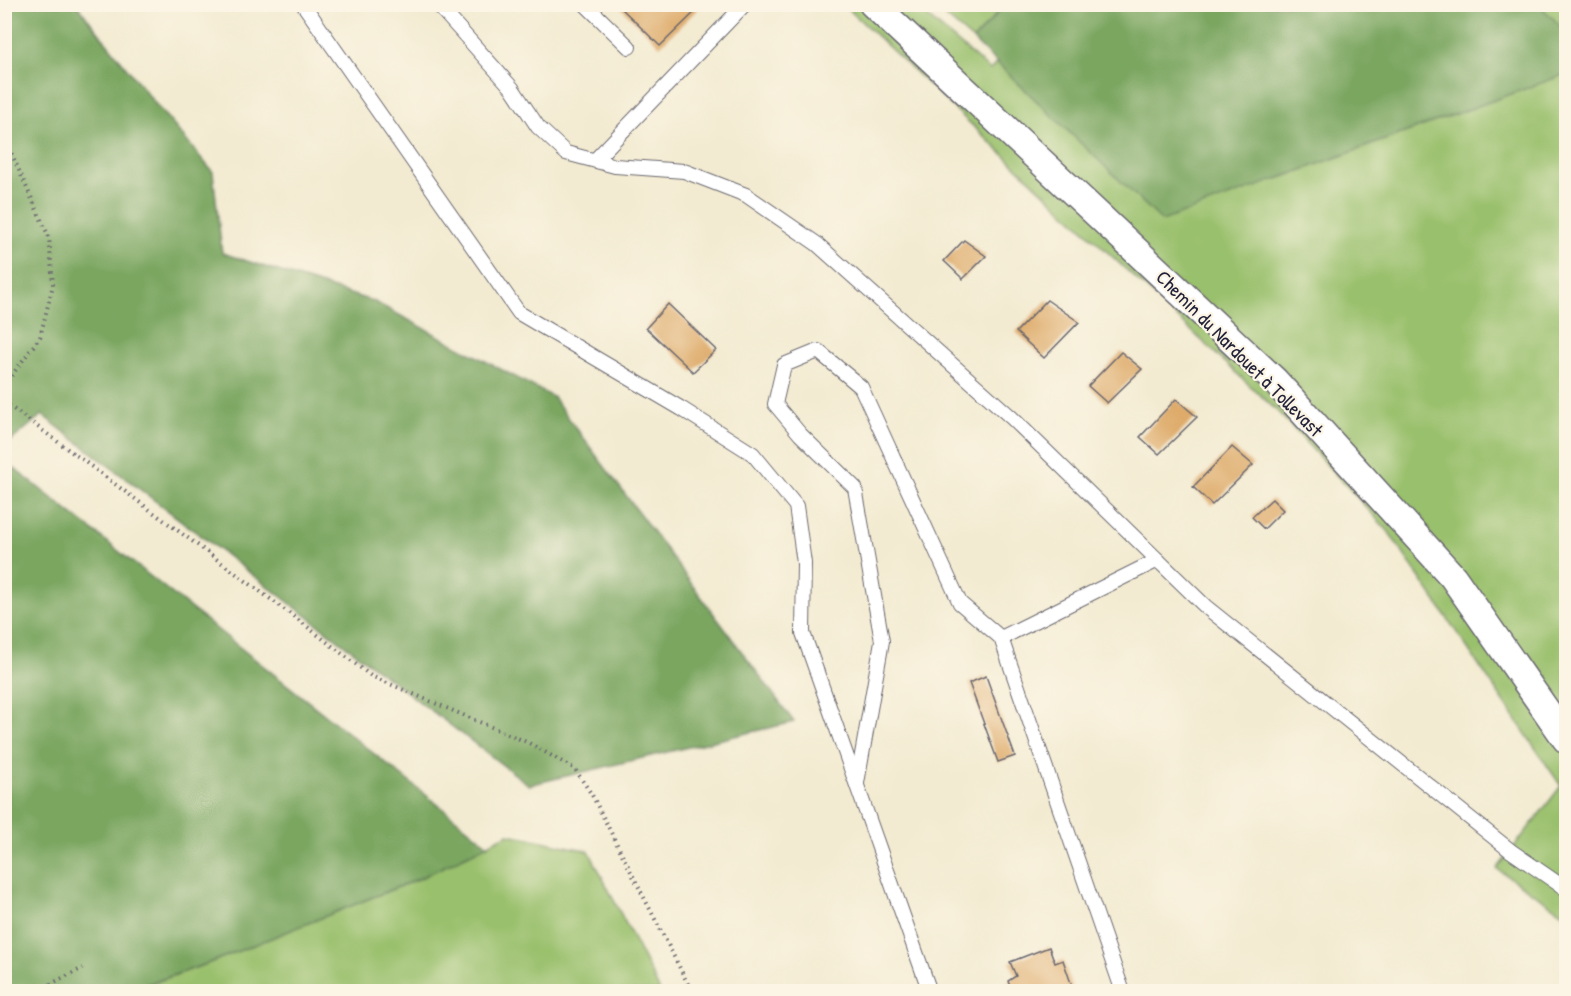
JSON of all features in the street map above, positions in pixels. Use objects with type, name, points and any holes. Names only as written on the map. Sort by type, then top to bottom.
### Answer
[{"type":"street","name":"Chemin du Nardouet à Tollevast","points":[[873,4],[1275,381],[1453,577],[1566,739]]},
{"type":"lane","points":[[303,4],[519,313],[682,409],[753,454],[796,506],[804,563],[803,633],[930,992]]},
{"type":"lane","points":[[437,4],[512,88],[538,127],[566,153],[615,166],[684,171],[746,195],[817,244],[1012,418],[1216,614],[1511,851],[1566,889]]},
{"type":"lane","points":[[585,4],[629,47]]},
{"type":"lane","points":[[595,160],[745,4]]},
{"type":"lane","points":[[857,785],[882,642],[855,488],[800,434],[775,404],[784,365],[818,351],[861,387],[960,603],[1001,639],[1123,992]]},
{"type":"lane","points":[[1001,639],[1158,560]]},
{"type":"path","points":[[4,137],[49,237],[53,285],[40,337],[4,386]]},
{"type":"path","points":[[4,402],[371,676],[529,743],[575,769],[592,795],[692,992]]},
{"type":"path","points":[[34,992],[84,968]]},
{"type":"green space","points":[[5,4],[77,5],[213,172],[222,253],[375,302],[553,397],[794,722],[529,785],[42,415],[5,446]]},
{"type":"green space","points":[[844,5],[914,5],[990,70],[1051,5],[1566,5],[1566,915],[1497,869],[1561,786],[1388,531],[1279,413]]},
{"type":"green space","points":[[932,5],[1005,5],[973,40]]},
{"type":"green space","points":[[1005,5],[1539,5],[1566,31],[1566,74],[1162,221],[973,40]]},
{"type":"green space","points":[[5,461],[488,845],[418,879],[209,963],[128,991],[5,991]]},
{"type":"green space","points":[[508,834],[589,851],[660,991],[128,992],[209,963],[418,879]]},
{"type":"building","points":[[617,4],[703,4],[660,46]]},
{"type":"building","points":[[964,240],[986,256],[963,279],[944,261]]},
{"type":"building","points":[[1047,300],[1079,322],[1044,358],[1016,332]]},
{"type":"building","points":[[668,304],[716,350],[693,372],[646,328]]},
{"type":"building","points":[[1121,352],[1142,369],[1107,403],[1088,386]]},
{"type":"building","points":[[1176,399],[1197,417],[1159,454],[1140,437]]},
{"type":"building","points":[[1232,447],[1253,465],[1212,505],[1193,487]]},
{"type":"building","points":[[1272,499],[1283,510],[1264,529],[1252,517]]},
{"type":"building","points":[[986,676],[1015,756],[998,762],[969,683]]},
{"type":"building","points":[[1049,947],[1055,963],[1063,960],[1074,992],[1012,992],[1008,981],[1016,976],[1010,962]]}]
